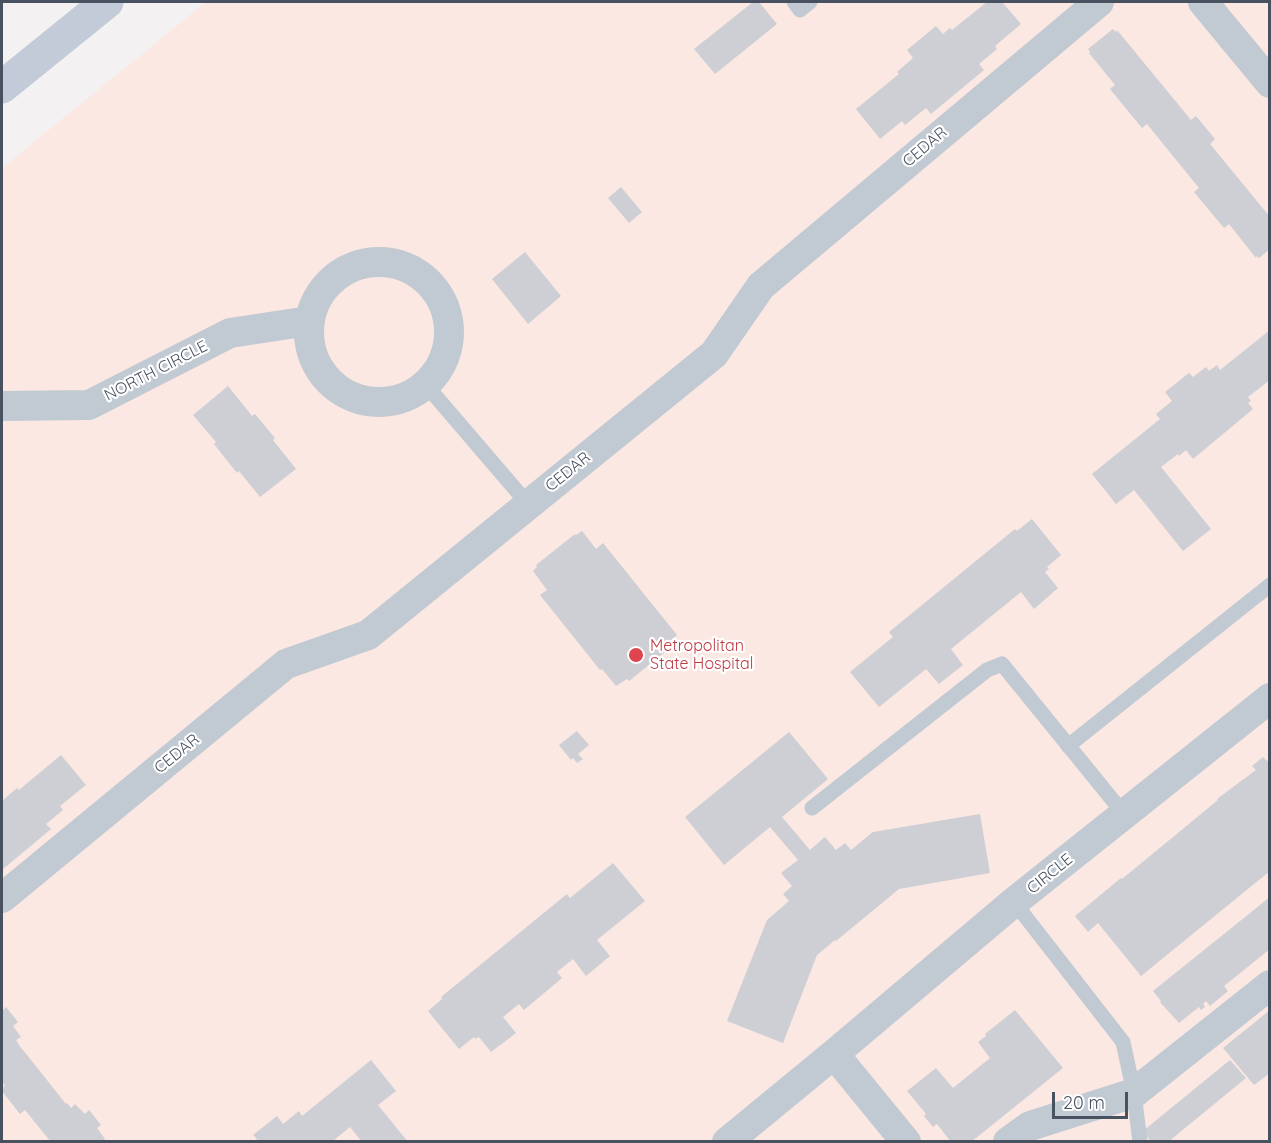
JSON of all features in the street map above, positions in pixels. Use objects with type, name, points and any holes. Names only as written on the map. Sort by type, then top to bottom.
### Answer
[{"type":"main road","points":[[2,87],[108,2]]},
{"type":"street","name":"CEDAR","points":[[2,898],[286,664],[368,634],[714,354],[760,286],[1099,2]]},
{"type":"street","points":[[1203,2],[1269,83]]},
{"type":"street","points":[[377,261],[401,265],[423,277],[439,295],[448,318],[449,342],[441,366],[426,385],[408,397],[387,403],[366,402],[345,395],[328,382],[315,364],[309,343],[309,321],[316,298],[332,279],[353,267],[377,261]]},
{"type":"street","name":"NORTH CIRCLE","points":[[2,406],[89,405],[230,333],[309,321]]},
{"type":"street","name":"CIRCLE","points":[[834,1054],[1014,902],[1269,698]]},
{"type":"street","points":[[1008,1142],[1030,1126],[1134,1093],[1269,985]]},
{"type":"street","points":[[727,1142],[834,1054],[906,1142]]},
{"type":"lane","points":[[426,385],[528,504]]},
{"type":"lane","points":[[1068,746],[1269,585]]},
{"type":"lane","points":[[812,808],[987,670],[1002,664],[1124,814]]},
{"type":"lane","points":[[1014,902],[1123,1042],[1134,1093],[1140,1142]]},
{"type":"shaded area","name":"Metropolitan State Hospital","points":[[206,2],[1269,2],[1269,1141],[2,1142],[2,168]]},
{"type":"building","points":[[753,2],[759,2],[777,24],[715,74],[694,49]]},
{"type":"building","points":[[987,2],[1002,2],[1021,24],[995,46],[997,49],[979,64],[984,70],[931,114],[926,108],[905,125],[902,121],[880,139],[856,109],[899,74],[897,72],[913,58],[907,50],[936,26],[943,34],[950,28],[952,30]]},
{"type":"building","points":[[1113,29],[1116,32],[1117,30],[1191,120],[1196,116],[1215,139],[1210,144],[1270,217],[1270,249],[1259,258],[1257,256],[1256,258],[1229,224],[1224,228],[1194,192],[1199,188],[1147,124],[1142,128],[1110,89],[1115,85],[1088,49]]},
{"type":"building","points":[[621,187],[642,212],[629,223],[608,198]]},
{"type":"building","points":[[525,252],[561,296],[528,324],[492,279]]},
{"type":"building","points":[[1270,330],[1270,380],[1248,397],[1251,401],[1248,403],[1253,409],[1193,459],[1186,450],[1161,467],[1211,529],[1183,551],[1134,490],[1116,504],[1092,474],[1160,419],[1156,414],[1172,401],[1165,392],[1189,373],[1193,377],[1206,367],[1209,371],[1217,365],[1220,370]]},
{"type":"building","points":[[228,386],[252,416],[255,414],[275,438],[273,440],[296,469],[260,497],[239,471],[237,473],[214,444],[216,442],[193,415]]},
{"type":"building","points":[[1032,519],[1061,555],[1047,567],[1049,569],[1045,572],[1058,588],[1034,609],[1021,592],[951,649],[963,665],[939,684],[926,669],[879,707],[850,672],[893,637],[889,632],[1015,529],[1017,531]]},
{"type":"building","points":[[582,531],[596,549],[603,543],[677,635],[670,641],[668,646],[670,648],[629,681],[627,679],[616,686],[602,669],[600,670],[540,595],[547,590],[533,571],[536,565]]},
{"type":"building","points":[[577,731],[589,745],[578,754],[583,759],[577,763],[573,758],[571,760],[559,745]]},
{"type":"building","points":[[789,732],[828,779],[782,817],[810,850],[825,837],[836,850],[845,843],[851,850],[873,832],[980,814],[990,873],[899,889],[835,940],[817,955],[783,1043],[727,1021],[767,920],[789,901],[783,894],[792,886],[781,873],[798,860],[770,827],[724,865],[685,817]]},
{"type":"building","points":[[61,755],[86,785],[60,806],[63,810],[46,824],[51,829],[2,870],[2,801]]},
{"type":"building","points":[[1263,757],[1267,761],[1270,759],[1270,871],[1141,976],[1098,923],[1088,932],[1075,916],[1217,799],[1256,770],[1252,766]]},
{"type":"building","points":[[613,863],[645,901],[597,940],[610,956],[586,976],[573,959],[557,972],[562,978],[524,1010],[519,1004],[503,1017],[516,1033],[491,1052],[479,1037],[475,1039],[474,1037],[459,1049],[428,1011],[442,999],[441,997],[567,894],[570,898]]},
{"type":"building","points":[[1270,897],[1270,949],[1224,986],[1228,991],[1210,1006],[1206,1001],[1203,1004],[1205,1007],[1201,1010],[1199,1007],[1179,1023],[1153,991]]},
{"type":"building","points":[[6,1007],[18,1022],[13,1026],[21,1037],[16,1040],[19,1045],[66,1104],[71,1108],[75,1104],[85,1114],[89,1110],[101,1125],[97,1128],[105,1139],[102,1142],[51,1142],[25,1110],[20,1114],[2,1091],[5,1086],[2,1081],[2,1011]]},
{"type":"building","points":[[1015,1010],[1063,1068],[971,1142],[951,1142],[937,1124],[933,1127],[924,1116],[926,1114],[907,1091],[936,1068],[953,1088],[990,1058],[978,1042]]},
{"type":"building","points":[[1270,1010],[1270,1073],[1254,1085],[1223,1048]]},
{"type":"building","points":[[371,1060],[396,1091],[378,1105],[408,1142],[362,1142],[350,1127],[334,1140],[335,1142],[254,1142],[257,1139],[253,1135],[277,1116],[283,1124],[299,1111],[302,1116]]},
{"type":"building","points":[[1230,1060],[1246,1078],[1168,1142],[1151,1142],[1143,1131]]},
{"type":"place","name":"Metropolitan State Hospital","points":[[636,655]]}]
